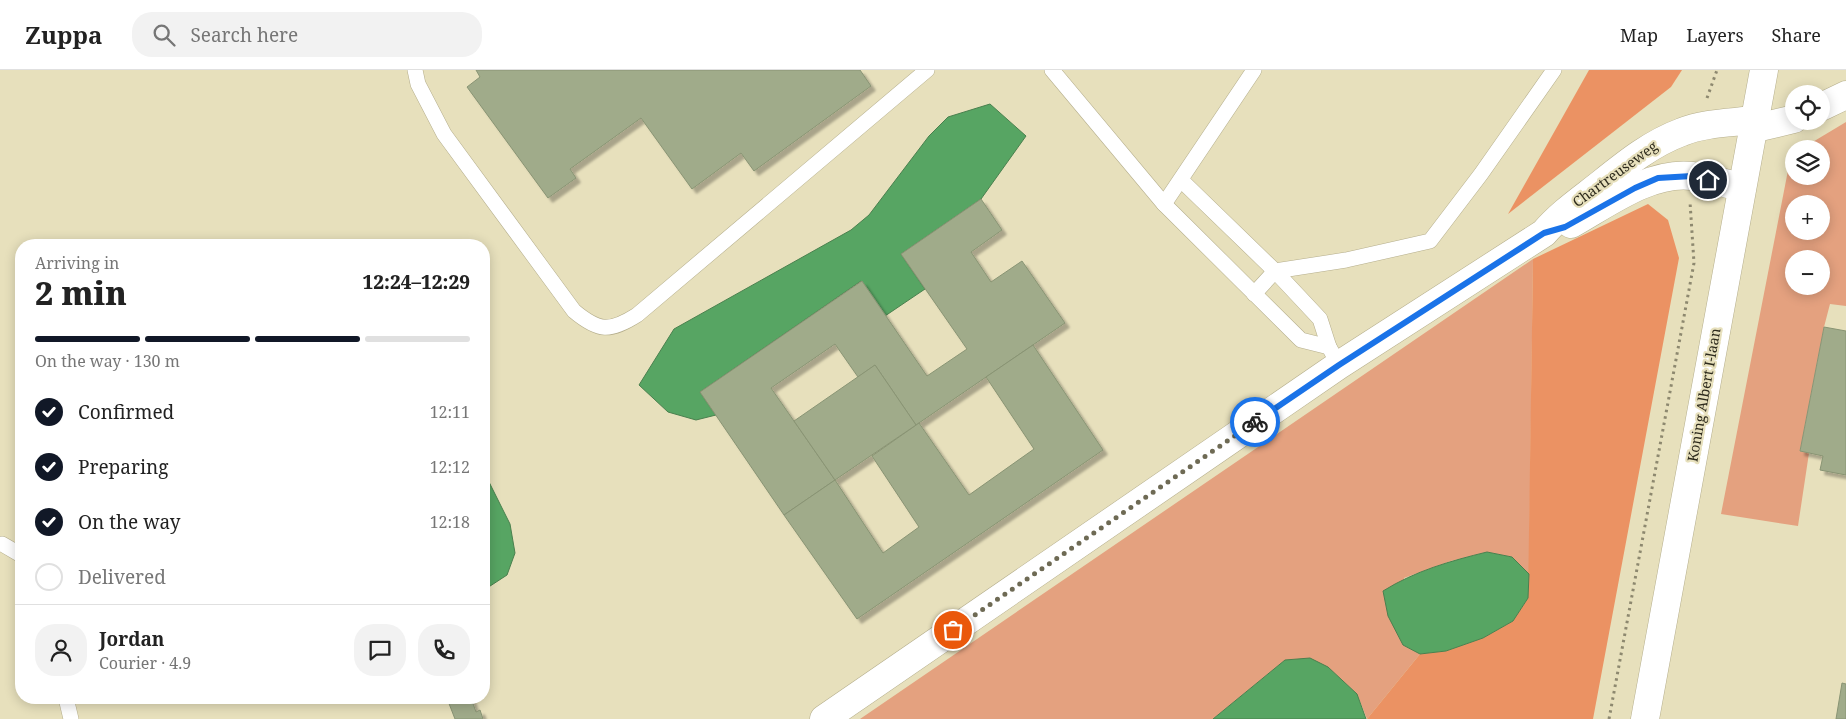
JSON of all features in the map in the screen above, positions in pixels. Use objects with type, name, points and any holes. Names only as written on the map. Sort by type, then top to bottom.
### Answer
[{"type":"street","name":"Koning Albert I-laan","points":[[1644,719],[1764,70]]},
{"type":"street","points":[[1830,103],[1846,95]]},
{"type":"street","name":"Chartreuseweg","points":[[1544,233],[1558,217],[1628,163],[1659,142],[1683,131],[1700,126],[1753,124],[1785,120]]},
{"type":"street","name":"Chartreuseweg","points":[[824,719],[1334,356],[1544,233],[1565,227],[1635,188],[1658,178],[1692,176],[1742,187]]},
{"type":"lane","points":[[415,70],[418,84],[444,134],[574,311],[589,324],[605,328],[621,325],[637,315],[927,70]]},
{"type":"lane","points":[[1052,70],[1164,204],[1301,340],[1334,356]]},
{"type":"lane","points":[[1164,204],[1254,70]]},
{"type":"lane","points":[[1254,294],[1275,270],[1346,260],[1430,241],[1481,174],[1554,70]]},
{"type":"lane","points":[[1181,180],[1275,270],[1320,319],[1334,356]]},
{"type":"lane","points":[[2,544],[15,552]]},
{"type":"lane","points":[[67,704],[71,719]]},
{"type":"path","points":[[1706,103],[1717,70]]},
{"type":"path","points":[[1609,719],[1694,263],[1690,200]]},
{"type":"shaded area","points":[[1589,70],[1682,70],[1671,87],[1508,214]]},
{"type":"shaded area","points":[[990,104],[1026,136],[981,199],[901,254],[925,289],[885,316],[861,281],[700,392],[716,415],[696,420],[668,412],[639,385],[674,329],[851,230],[869,215],[929,136],[948,117]]},
{"type":"shaded area","points":[[1846,122],[1846,306],[1830,304],[1824,327],[1800,451],[1809,453],[1798,526],[1721,514],[1785,185],[1830,185],[1830,140],[1816,140]]},
{"type":"shaded area","points":[[1648,204],[1668,220],[1679,258],[1593,719],[1367,719],[1420,654],[1446,651],[1483,638],[1513,621],[1528,598],[1533,259]]},
{"type":"shaded area","points":[[1533,259],[1529,574],[1512,557],[1487,552],[1451,561],[1404,578],[1403,645],[1420,654],[1367,719],[1357,694],[1328,667],[1285,660],[1213,719],[860,719]]},
{"type":"shaded area","points":[[490,484],[510,524],[515,553],[507,575],[490,586]]},
{"type":"shaded area","points":[[1487,552],[1512,557],[1529,574],[1528,598],[1513,621],[1483,638],[1446,651],[1420,654],[1403,645],[1388,616],[1383,591],[1433,567]]},
{"type":"shaded area","points":[[1310,658],[1328,667],[1357,694],[1366,719],[1213,719],[1285,660]]},
{"type":"building","points":[[476,70],[860,70],[871,86],[754,171],[741,153],[692,189],[641,118],[570,169],[576,178],[548,198],[467,87],[480,77]]},
{"type":"building","points":[[981,199],[1002,230],[971,252],[991,282],[1022,261],[1065,323],[916,425],[875,365],[858,377],[835,344],[771,388],[835,480],[784,515],[700,392],[862,281],[927,376],[967,349],[901,254]]},
{"type":"building","points":[[1824,327],[1846,331],[1846,475],[1820,470],[1823,456],[1800,451]]},
{"type":"building","points":[[1033,345],[1103,450],[857,619],[784,515],[835,480],[883,553],[919,527],[872,456],[919,423],[969,495],[1034,449],[986,377]]},
{"type":"building","points":[[875,365],[916,425],[835,480],[794,421]]},
{"type":"building","points":[[1842,683],[1846,684],[1846,719],[1836,719]]},
{"type":"building","points":[[449,704],[473,704],[476,712],[480,710],[483,719],[455,719]]},
{"type":"way so far","points":[[953,630],[1255,422]]},
{"type":"route","points":[[1255,422],[1339,365],[1544,233],[1565,227],[1635,188],[1658,178],[1692,176],[1708,180]]}]
